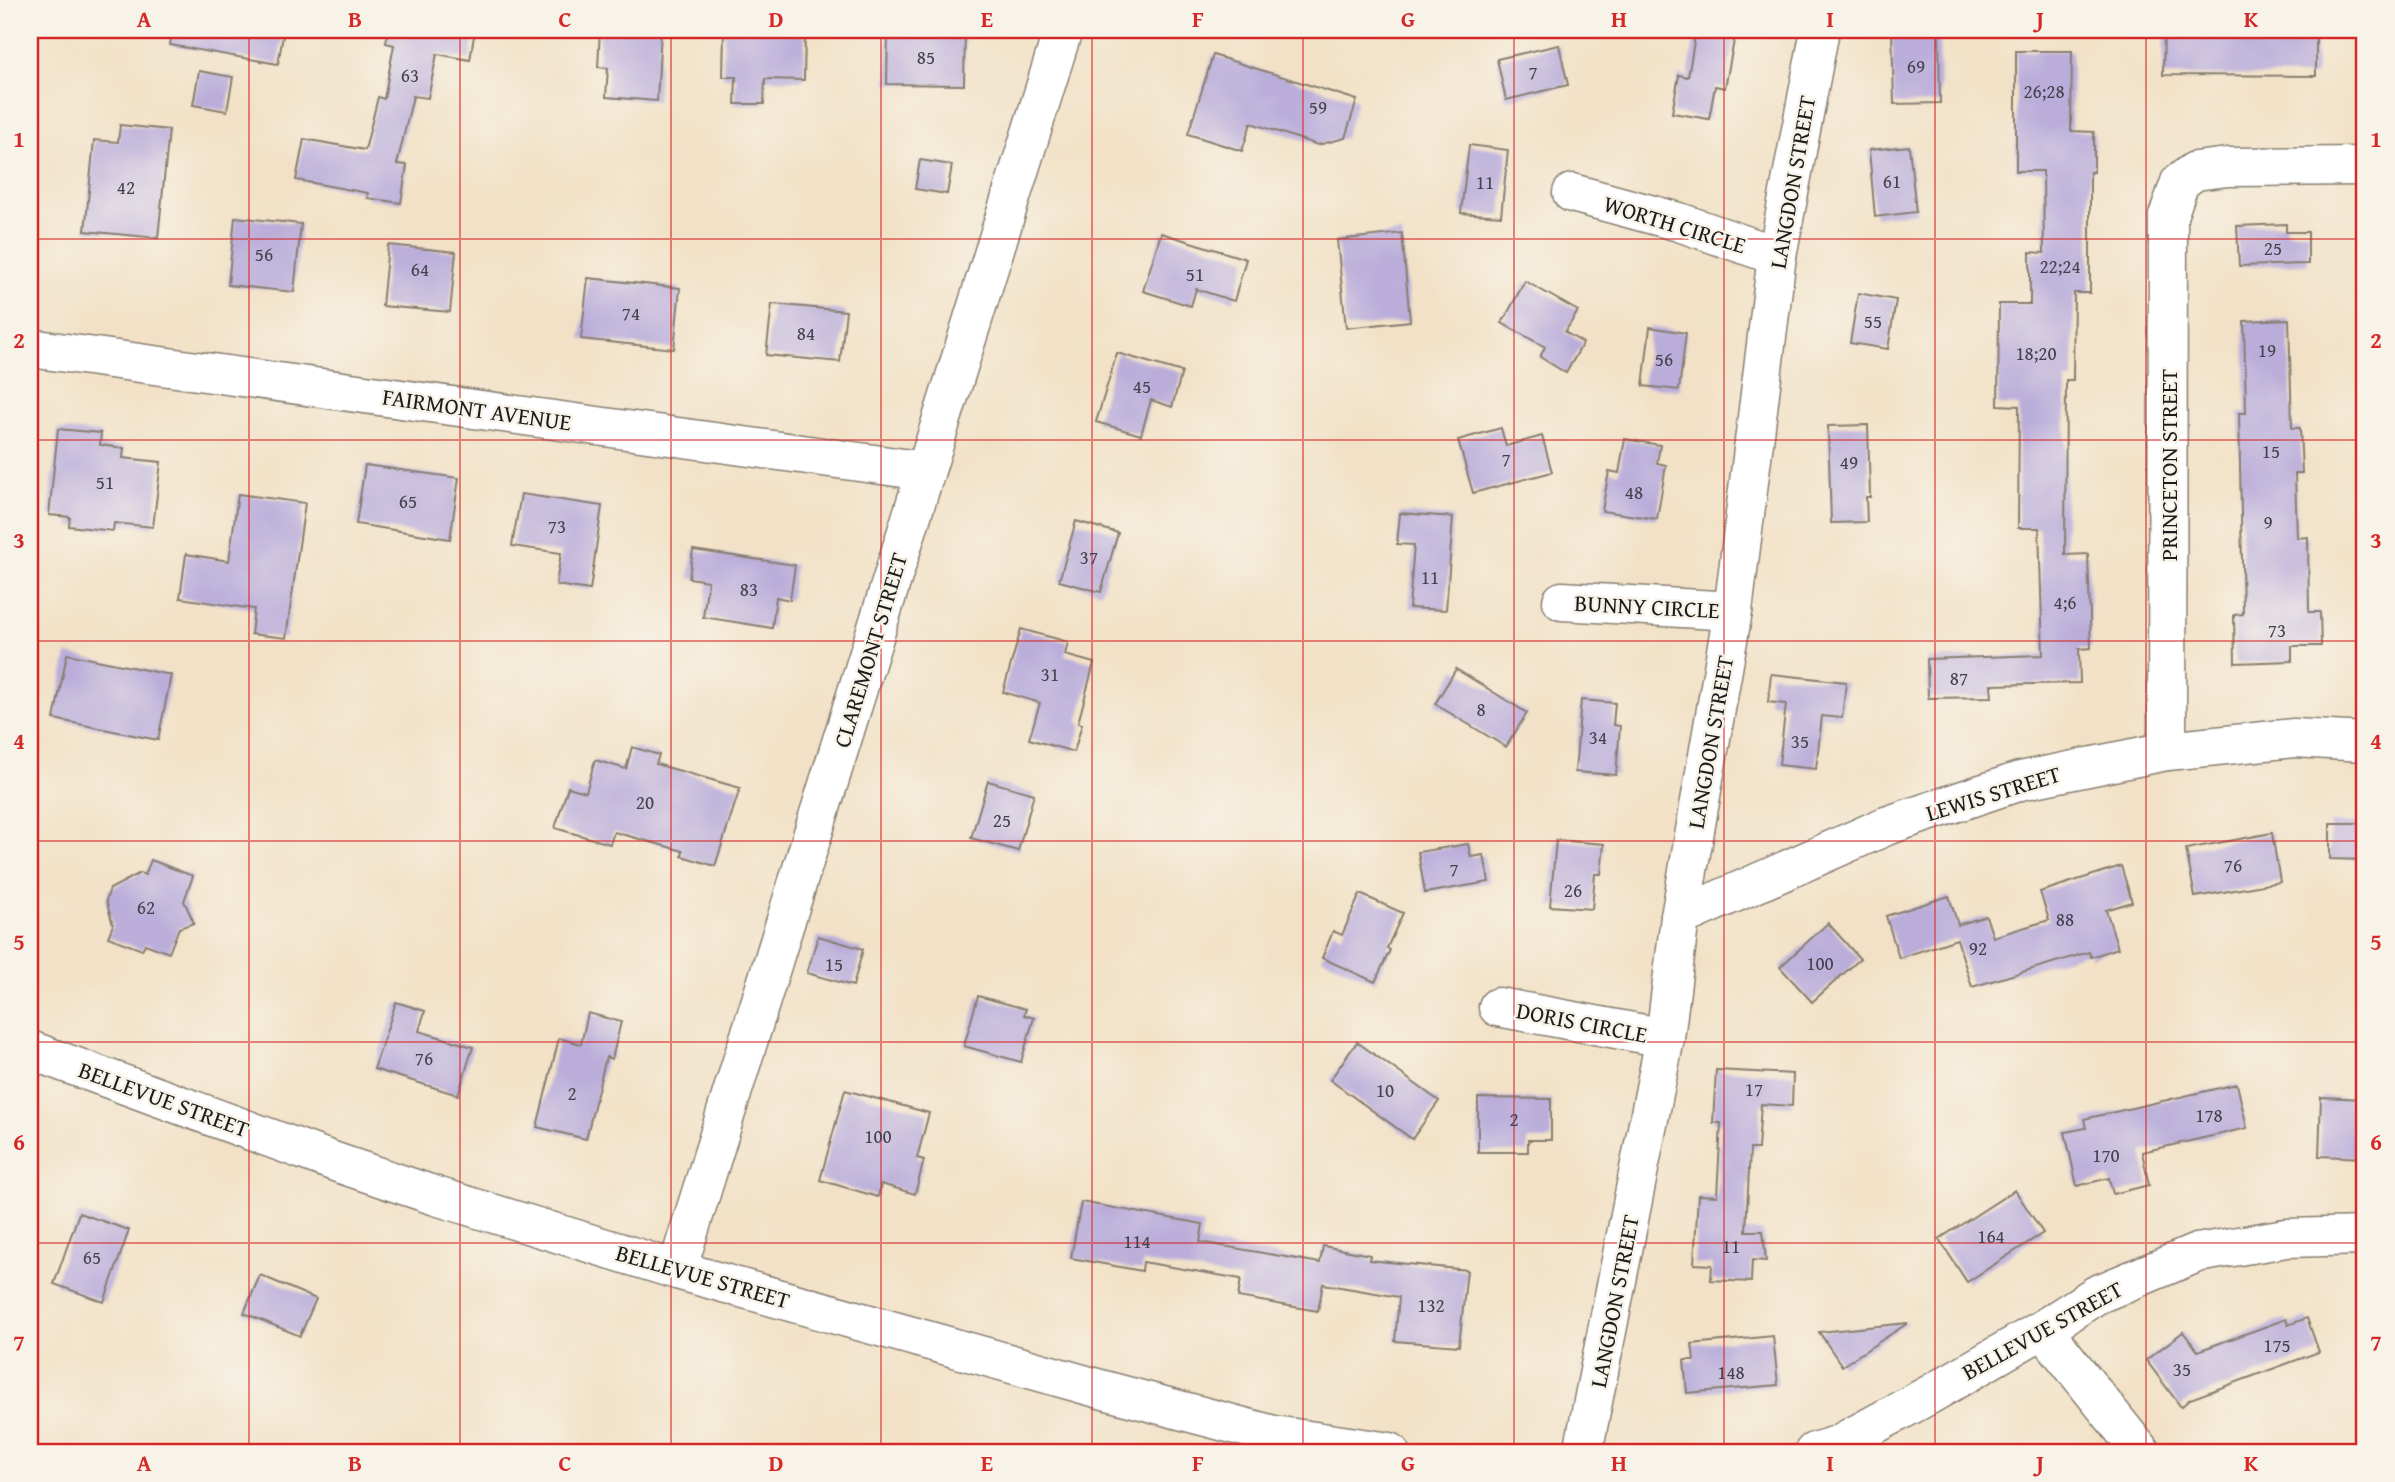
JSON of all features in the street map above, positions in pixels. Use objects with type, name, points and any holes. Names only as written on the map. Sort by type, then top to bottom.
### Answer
[{"type":"street","name":"CLAREMONT STREET","points":[[677,1270],[1063,30]]},
{"type":"street","name":"LANGDON STREET","points":[[1583,1452],[1665,1038],[1680,917],[1733,611],[1777,256],[1821,30]]},
{"type":"street","name":"PRINCETON STREET","points":[[2167,751],[2168,216],[2180,182],[2195,171],[2228,167],[2365,166]]},
{"type":"street","name":"WORTH CIRCLE","points":[[1572,193],[1679,222],[1777,256]]},
{"type":"street","name":"FAIRMONT AVENUE","points":[[30,348],[925,471]]},
{"type":"street","name":"BUNNY CIRCLE","points":[[1562,601],[1733,611]]},
{"type":"street","name":"LEWIS STREET","points":[[1680,917],[1886,826],[2020,780],[2167,751],[2294,738],[2365,743]]},
{"type":"street","name":"DORIS CIRCLE","points":[[1498,1007],[1665,1038]]},
{"type":"street","name":"BELLEVUE STREET","points":[[30,1050],[338,1163],[677,1270],[1261,1431],[1390,1452]]},
{"type":"street","name":"BELLEVUE STREET","points":[[1814,1452],[1837,1445],[2043,1329],[2096,1295],[2197,1253],[2286,1238],[2365,1236]]},
{"type":"street","points":[[2043,1329],[2141,1452]]},
{"type":"building","points":[[172,30],[284,30],[278,64],[170,45]]},
{"type":"building","points":[[388,30],[475,30],[470,60],[437,54],[428,98],[413,96],[397,164],[407,165],[401,203],[367,198],[368,193],[296,180],[304,139],[365,150],[378,97],[384,99],[394,45],[386,43]]},
{"type":"building","points":[[600,30],[661,30],[657,101],[606,97],[608,68],[598,67]]},
{"type":"building","points":[[724,30],[805,32],[804,80],[765,79],[764,104],[735,104],[736,77],[723,77]]},
{"type":"building","points":[[888,30],[965,30],[964,85],[887,84]]},
{"type":"building","points":[[1696,30],[1736,30],[1725,88],[1715,86],[1709,119],[1672,113],[1679,75],[1688,77]]},
{"type":"building","points":[[1892,30],[1939,30],[1940,103],[1894,104]]},
{"type":"building","points":[[2164,30],[2299,30],[2299,36],[2316,36],[2316,76],[2163,75]]},
{"type":"building","points":[[1559,45],[1568,85],[1506,100],[1497,59]]},
{"type":"building","points":[[2016,51],[2072,51],[2071,131],[2094,132],[2094,172],[2090,172],[2090,293],[2074,293],[2073,380],[2066,380],[2065,555],[2088,554],[2091,648],[2079,649],[2080,683],[1991,685],[1992,697],[1928,698],[1927,659],[2043,655],[2039,528],[2018,528],[2019,406],[1998,405],[1999,304],[2030,304],[2030,252],[2044,253],[2043,171],[2016,171]]},
{"type":"building","points":[[1213,55],[1357,100],[1345,138],[1318,145],[1251,123],[1242,151],[1188,134]]},
{"type":"building","points":[[199,71],[233,77],[227,111],[193,105]]},
{"type":"building","points":[[120,125],[169,130],[158,238],[85,231],[94,140],[118,142]]},
{"type":"building","points":[[1469,145],[1508,150],[1501,216],[1461,213]]},
{"type":"building","points":[[1909,146],[1916,212],[1875,217],[1869,150]]},
{"type":"building","points":[[920,160],[952,165],[947,194],[915,189]]},
{"type":"building","points":[[235,217],[301,224],[294,292],[228,285]]},
{"type":"building","points":[[2286,224],[2286,232],[2308,232],[2308,264],[2239,266],[2237,226]]},
{"type":"building","points":[[1161,233],[1246,259],[1234,301],[1196,289],[1191,306],[1143,291]]},
{"type":"building","points":[[1402,233],[1410,321],[1346,328],[1337,240]]},
{"type":"building","points":[[388,245],[456,252],[450,312],[382,306]]},
{"type":"building","points":[[588,278],[680,288],[674,349],[581,339]]},
{"type":"building","points":[[1525,281],[1578,311],[1565,332],[1583,343],[1566,373],[1540,357],[1545,347],[1502,323]]},
{"type":"building","points":[[1858,293],[1896,300],[1888,349],[1850,343]]},
{"type":"building","points":[[772,304],[846,311],[840,362],[766,355]]},
{"type":"building","points":[[2289,319],[2292,428],[2300,428],[2302,473],[2295,473],[2297,538],[2308,537],[2309,612],[2320,612],[2321,646],[2292,646],[2292,661],[2235,663],[2234,615],[2243,614],[2239,413],[2246,413],[2244,321]]},
{"type":"building","points":[[1650,327],[1686,333],[1679,390],[1643,386]]},
{"type":"building","points":[[1117,353],[1182,372],[1172,407],[1151,400],[1141,435],[1096,422]]},
{"type":"building","points":[[1868,425],[1870,497],[1866,497],[1867,522],[1831,523],[1828,426]]},
{"type":"building","points":[[1501,428],[1506,446],[1542,436],[1552,472],[1473,493],[1458,440]]},
{"type":"building","points":[[58,429],[101,433],[100,445],[124,448],[123,458],[161,462],[153,527],[114,523],[113,531],[69,526],[70,517],[49,515]]},
{"type":"building","points":[[1625,439],[1660,445],[1657,463],[1666,465],[1657,519],[1602,511],[1609,471],[1619,473]]},
{"type":"building","points":[[365,465],[459,478],[450,539],[356,524]]},
{"type":"building","points":[[238,494],[305,503],[286,638],[251,634],[254,609],[180,598],[186,554],[229,561]]},
{"type":"building","points":[[521,494],[602,506],[590,590],[556,585],[561,553],[512,546]]},
{"type":"building","points":[[1400,513],[1453,517],[1446,610],[1409,608],[1414,545],[1397,544]]},
{"type":"building","points":[[1076,521],[1118,533],[1101,592],[1059,581]]},
{"type":"building","points":[[693,550],[795,565],[790,600],[776,597],[772,628],[703,617],[708,581],[689,578]]},
{"type":"building","points":[[1021,629],[1068,642],[1065,655],[1094,663],[1078,723],[1082,724],[1074,752],[1029,739],[1040,703],[1003,692]]},
{"type":"building","points":[[67,654],[171,675],[158,740],[54,719]]},
{"type":"building","points":[[1456,669],[1527,713],[1506,747],[1435,704]]},
{"type":"building","points":[[1771,674],[1846,682],[1842,718],[1822,716],[1816,769],[1779,765],[1786,704],[1768,702]]},
{"type":"building","points":[[1581,700],[1615,703],[1613,725],[1620,726],[1616,775],[1575,772]]},
{"type":"building","points":[[632,747],[659,755],[656,764],[740,788],[715,866],[682,856],[683,851],[614,832],[610,844],[555,828],[568,787],[586,792],[595,760],[626,769]]},
{"type":"building","points":[[988,781],[1034,794],[1018,851],[971,838]]},
{"type":"building","points":[[2330,823],[2365,823],[2365,860],[2330,859]]},
{"type":"building","points":[[2272,833],[2280,882],[2195,897],[2186,849]]},
{"type":"building","points":[[1556,840],[1604,844],[1601,874],[1595,874],[1592,909],[1550,906]]},
{"type":"building","points":[[1468,844],[1471,857],[1484,855],[1489,882],[1425,893],[1418,852]]},
{"type":"building","points":[[151,860],[193,876],[184,901],[194,923],[179,928],[169,953],[145,944],[142,950],[108,937],[113,925],[106,900],[110,889],[140,873],[145,875]]},
{"type":"building","points":[[2121,866],[2132,902],[2106,910],[2118,948],[2091,957],[2089,952],[1972,987],[1957,939],[1899,958],[1886,916],[1949,896],[1958,925],[1986,916],[1993,937],[2049,920],[2040,892]]},
{"type":"building","points":[[1360,894],[1403,913],[1375,982],[1322,958],[1333,931],[1342,935]]},
{"type":"building","points":[[1828,923],[1860,959],[1812,1002],[1780,967]]},
{"type":"building","points":[[818,936],[863,949],[853,986],[807,973]]},
{"type":"building","points":[[978,996],[1026,1009],[1024,1015],[1034,1018],[1021,1062],[964,1046]]},
{"type":"building","points":[[396,1002],[425,1011],[419,1031],[473,1047],[458,1095],[374,1069]]},
{"type":"building","points":[[588,1013],[621,1022],[612,1059],[606,1057],[586,1139],[537,1127],[559,1038],[581,1044]]},
{"type":"building","points":[[1357,1042],[1439,1101],[1412,1139],[1330,1080]]},
{"type":"building","points":[[1716,1070],[1793,1074],[1792,1106],[1761,1104],[1758,1149],[1750,1149],[1746,1231],[1763,1231],[1766,1261],[1752,1260],[1751,1282],[1711,1280],[1712,1265],[1694,1264],[1698,1195],[1717,1196],[1721,1123],[1713,1123]]},
{"type":"building","points":[[2237,1084],[2247,1128],[2142,1152],[2149,1185],[2113,1194],[2109,1178],[2077,1186],[2065,1132],[2086,1128],[2084,1119]]},
{"type":"building","points":[[845,1090],[929,1113],[917,1158],[924,1160],[915,1194],[881,1184],[878,1197],[820,1180]]},
{"type":"building","points":[[2321,1097],[2365,1099],[2365,1158],[2319,1156]]},
{"type":"building","points":[[1478,1098],[1551,1099],[1551,1140],[1528,1140],[1528,1152],[1478,1152]]},
{"type":"building","points":[[2015,1190],[2043,1233],[1967,1282],[1939,1239]]},
{"type":"building","points":[[1081,1202],[1203,1224],[1200,1242],[1320,1263],[1323,1246],[1370,1255],[1369,1260],[1467,1270],[1459,1346],[1395,1341],[1399,1297],[1323,1284],[1318,1311],[1238,1297],[1241,1279],[1143,1262],[1142,1271],[1071,1258]]},
{"type":"building","points":[[79,1213],[129,1230],[104,1302],[54,1284]]},
{"type":"building","points":[[260,1275],[316,1299],[300,1336],[244,1313]]},
{"type":"building","points":[[2307,1318],[2319,1352],[2190,1399],[2181,1407],[2146,1360],[2183,1332],[2198,1351],[2286,1319],[2288,1325]]},
{"type":"building","points":[[1908,1323],[1842,1366],[1819,1332]]},
{"type":"building","points":[[1773,1336],[1778,1385],[1687,1393],[1684,1360],[1694,1360],[1692,1344]]}]
